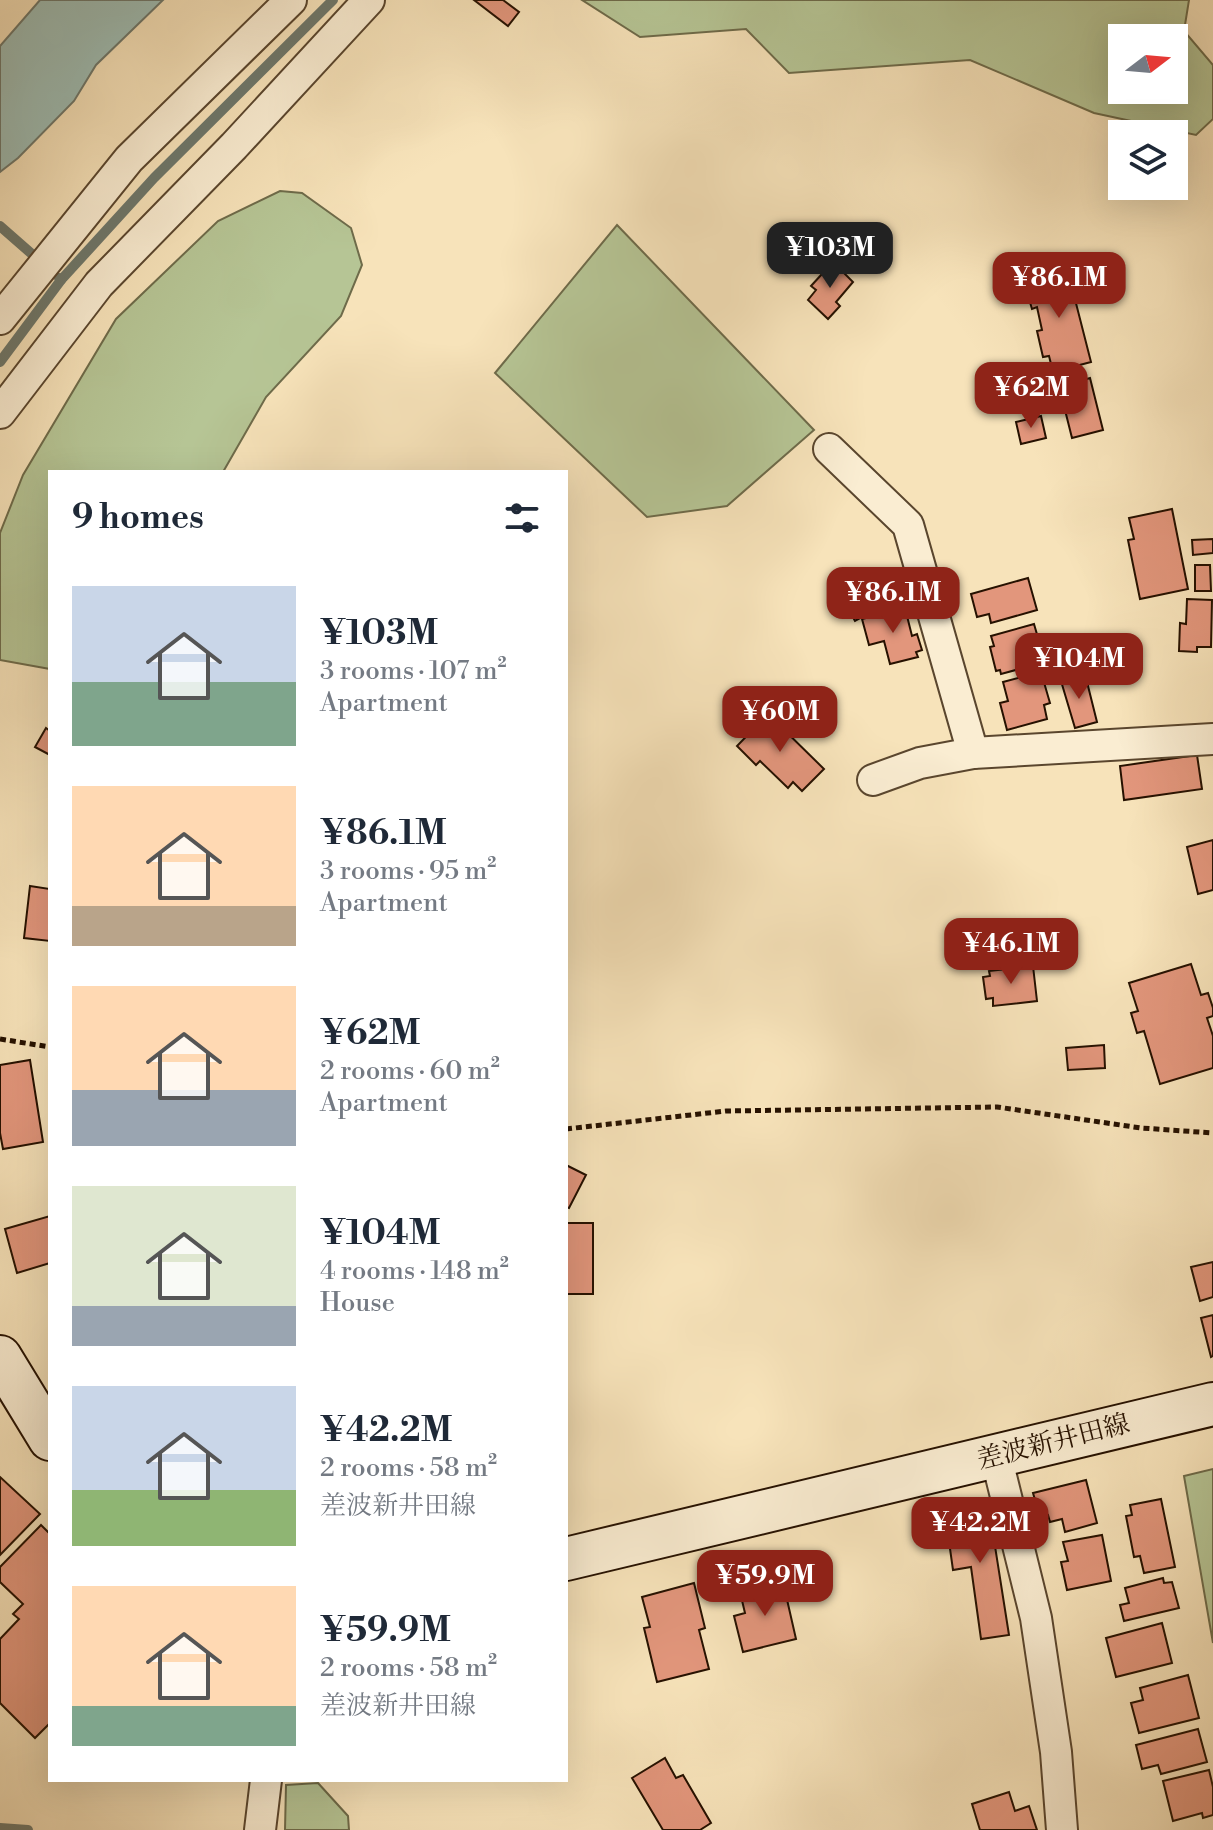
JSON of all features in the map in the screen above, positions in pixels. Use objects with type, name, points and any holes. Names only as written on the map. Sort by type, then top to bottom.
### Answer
[{"type":"main road","points":[[0,1357],[48,1436]]},
{"type":"main road","name":"差波新井田線","points":[[568,1559],[1213,1404]]},
{"type":"street","points":[[0,319],[129,159],[291,0]]},
{"type":"street","points":[[0,413],[99,284],[234,146],[369,0]]},
{"type":"street","points":[[829,449],[908,525],[973,753]]},
{"type":"street","points":[[873,780],[920,763],[973,753],[1213,739]]},
{"type":"street","points":[[996,1456],[1036,1618],[1056,1752],[1062,1830]]},
{"type":"street","points":[[260,1830],[266,1782]]},
{"type":"path","points":[[0,1039],[48,1047]]},
{"type":"path","points":[[568,1129],[726,1111],[997,1107],[1141,1128],[1213,1133]]},
{"type":"green space","points":[[582,0],[1189,0],[1185,24],[1108,24],[1108,104],[1188,104],[1188,36],[1213,65],[1213,119],[1196,135],[1188,133],[1188,120],[1126,120],[1094,113],[970,60],[789,73],[746,29],[640,37]]},
{"type":"green space","points":[[280,191],[302,193],[351,228],[362,265],[341,316],[266,397],[224,470],[48,470],[48,669],[0,660],[0,533],[23,475],[116,319],[218,221]]},
{"type":"green space","points":[[617,225],[814,430],[727,506],[647,517],[495,373]]},
{"type":"green space","points":[[1213,1469],[1213,1643],[1184,1476]]},
{"type":"green space","points":[[318,1783],[348,1816],[349,1830],[285,1830],[286,1785]]},
{"type":"water","points":[[40,0],[163,0],[96,65],[74,101],[0,172],[0,46]]},
{"type":"building","points":[[474,0],[503,0],[519,12],[508,26]]},
{"type":"building","points":[[833,262],[853,282],[836,302],[840,306],[828,319],[808,300],[816,290],[811,286]]},
{"type":"building","points":[[1067,268],[1091,362],[1053,372],[1049,356],[1043,357],[1037,331],[1042,330],[1037,307],[1032,309],[1026,289],[1032,288],[1029,278]]},
{"type":"building","points":[[1090,378],[1103,430],[1072,438],[1065,410],[1083,406],[1077,382]]},
{"type":"building","points":[[1041,416],[1046,438],[1021,444],[1016,422]]},
{"type":"building","points":[[1172,509],[1188,589],[1140,599],[1128,540],[1134,539],[1129,518]]},
{"type":"building","points":[[1213,539],[1213,553],[1193,555],[1192,540]]},
{"type":"building","points":[[1195,565],[1210,565],[1211,591],[1195,591]]},
{"type":"building","points":[[869,571],[886,604],[855,621],[848,608],[844,610],[835,592],[839,590],[837,586]]},
{"type":"building","points":[[1028,578],[1037,610],[991,623],[989,614],[977,617],[971,594]]},
{"type":"building","points":[[1187,599],[1212,600],[1211,647],[1197,647],[1197,652],[1179,651],[1180,623],[1186,624]]},
{"type":"building","points":[[905,608],[912,636],[917,634],[922,650],[916,652],[918,657],[890,664],[884,641],[869,645],[862,619]]},
{"type":"building","points":[[1034,624],[1045,662],[1001,674],[1000,670],[996,671],[990,647],[994,646],[991,636]]},
{"type":"building","points":[[1041,672],[1050,703],[1044,705],[1047,719],[1007,730],[1000,703],[1008,701],[1003,682]]},
{"type":"building","points":[[1085,674],[1097,722],[1075,728],[1061,681]]},
{"type":"building","points":[[768,714],[824,769],[802,791],[793,782],[788,788],[760,761],[756,765],[737,746]]},
{"type":"building","points":[[46,728],[48,754],[35,747]]},
{"type":"building","points":[[1197,755],[1202,789],[1124,800],[1120,766]]},
{"type":"building","points":[[1213,840],[1213,890],[1198,894],[1187,847]]},
{"type":"building","points":[[30,886],[48,889],[48,941],[24,938]]},
{"type":"building","points":[[1191,964],[1201,995],[1208,993],[1213,1008],[1213,1016],[1207,1018],[1213,1036],[1213,1068],[1160,1084],[1144,1031],[1137,1033],[1131,1013],[1138,1011],[1129,983]]},
{"type":"building","points":[[1033,966],[1037,1001],[993,1006],[993,998],[986,999],[983,977],[990,976],[989,971]]},
{"type":"building","points":[[1104,1045],[1105,1068],[1068,1070],[1066,1048]]},
{"type":"building","points":[[30,1060],[43,1142],[3,1149],[0,1133],[0,1065]]},
{"type":"building","points":[[568,1166],[586,1175],[568,1208]]},
{"type":"building","points":[[48,1217],[48,1264],[17,1273],[5,1229]]},
{"type":"building","points":[[568,1223],[593,1223],[593,1294],[568,1294]]},
{"type":"building","points":[[1213,1262],[1213,1297],[1200,1301],[1191,1267]]},
{"type":"building","points":[[1213,1315],[1213,1356],[1211,1357],[1201,1318]]},
{"type":"building","points":[[0,1477],[40,1514],[0,1555]]},
{"type":"building","points":[[1086,1480],[1097,1523],[1065,1532],[1062,1519],[1050,1522],[1048,1515],[1040,1517],[1033,1493]]},
{"type":"building","points":[[1161,1499],[1175,1567],[1144,1573],[1140,1556],[1134,1557],[1126,1516],[1132,1515],[1130,1505]]},
{"type":"building","points":[[989,1506],[992,1527],[1001,1526],[1003,1539],[994,1540],[1009,1635],[981,1639],[971,1567],[953,1570],[945,1513]]},
{"type":"building","points":[[41,1525],[48,1532],[48,1725],[35,1738],[0,1703],[0,1639],[19,1619],[13,1614],[23,1604],[0,1582],[0,1567]]},
{"type":"building","points":[[1102,1535],[1111,1581],[1067,1590],[1061,1562],[1068,1561],[1063,1542]]},
{"type":"building","points":[[1163,1578],[1164,1583],[1172,1582],[1179,1608],[1124,1621],[1120,1605],[1129,1603],[1125,1588]]},
{"type":"building","points":[[783,1582],[796,1639],[743,1652],[734,1616],[745,1613],[740,1592]]},
{"type":"building","points":[[694,1583],[705,1628],[699,1630],[709,1669],[657,1682],[644,1628],[650,1627],[642,1597]]},
{"type":"building","points":[[1162,1623],[1172,1663],[1116,1677],[1106,1638]]},
{"type":"building","points":[[1188,1675],[1199,1718],[1139,1733],[1131,1703],[1143,1700],[1140,1688]]},
{"type":"building","points":[[1198,1729],[1207,1762],[1161,1774],[1158,1765],[1142,1769],[1136,1745]]},
{"type":"building","points":[[665,1758],[676,1778],[683,1775],[711,1823],[700,1830],[663,1830],[632,1778]]},
{"type":"building","points":[[1209,1770],[1213,1787],[1213,1815],[1203,1818],[1202,1813],[1173,1821],[1163,1781]]},
{"type":"building","points":[[1009,1792],[1015,1811],[1029,1806],[1037,1830],[980,1830],[972,1804]]},
{"type":"waterway","points":[[61,280],[154,178],[333,0]]},
{"type":"waterway","points":[[0,226],[41,262]]},
{"type":"waterway","points":[[0,362],[61,280],[59,278]]},
{"type":"waterway","points":[[0,1828],[28,1830]]}]
